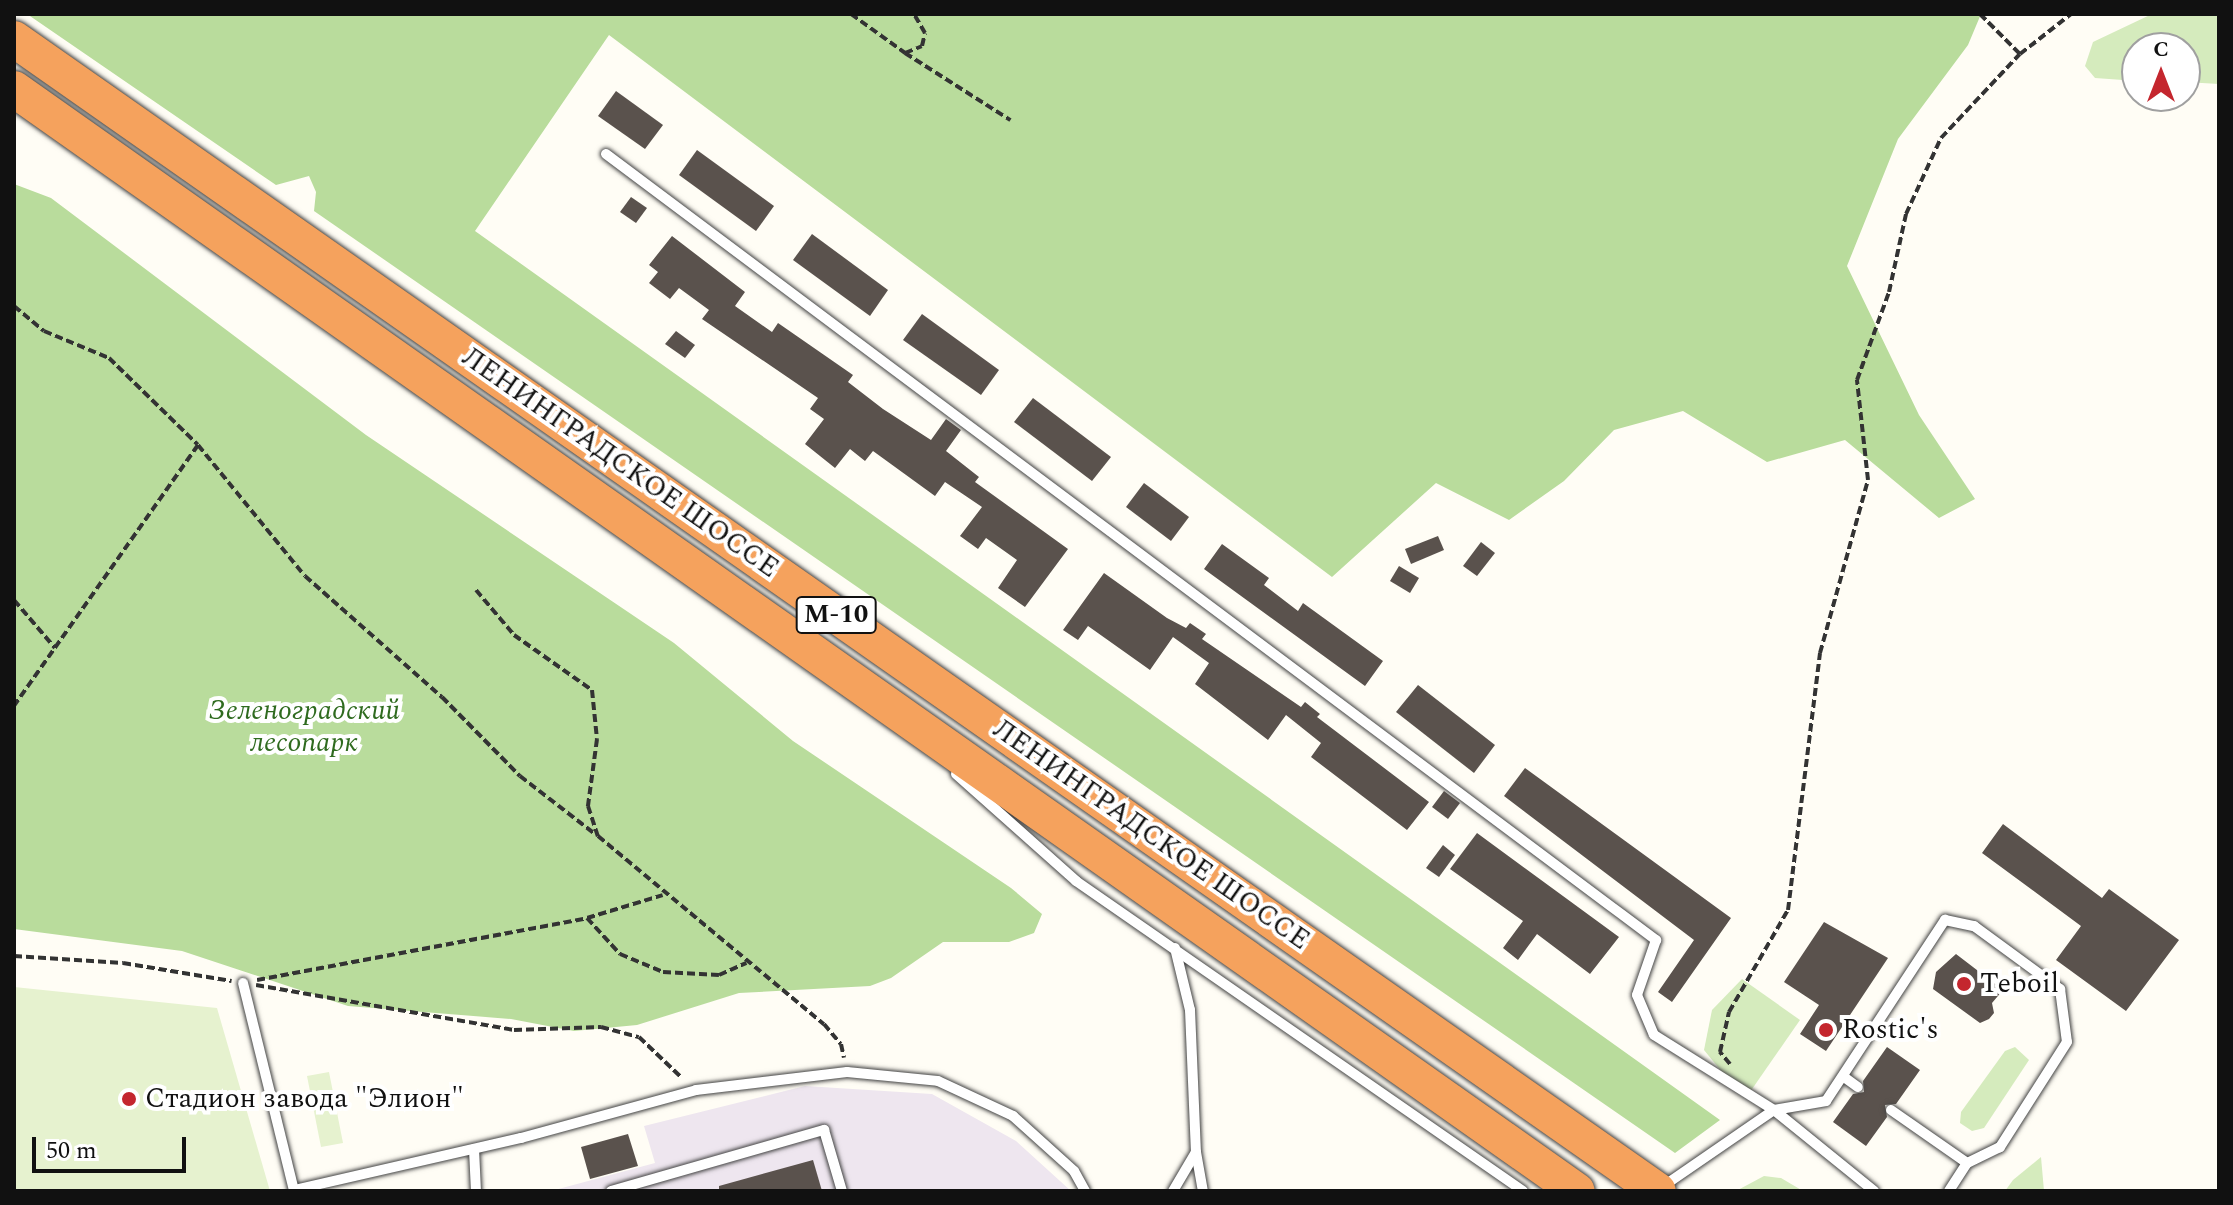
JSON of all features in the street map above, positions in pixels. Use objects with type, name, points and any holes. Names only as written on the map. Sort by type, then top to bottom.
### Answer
[{"type":"highway","name":"ЛЕНИНГРАДСКОЕ ШОССЕ","points":[[14,39],[1658,1190]]},
{"type":"highway","name":"ЛЕНИНГРАДСКОЕ ШОССЕ","points":[[14,89],[1577,1191]]},
{"type":"lane","points":[[606,154],[1656,940],[1637,995],[1654,1035],[1774,1110],[1874,1191]]},
{"type":"lane","points":[[863,689],[934,753]]},
{"type":"lane","points":[[945,764],[1076,881],[1523,1191]]},
{"type":"lane","points":[[1658,1190],[1774,1110],[1826,1101],[1945,920],[1974,926],[2060,989],[2067,1042],[2000,1147],[1967,1163],[1949,1191]]},
{"type":"lane","points":[[1175,948],[1190,1010],[1196,1152],[1203,1191]]},
{"type":"lane","points":[[243,983],[294,1190],[474,1149],[696,1090],[847,1072],[938,1081],[1013,1116],[1074,1171],[1085,1191]]},
{"type":"lane","points":[[1844,1077],[1858,1087]]},
{"type":"lane","points":[[1891,1110],[1967,1163]]},
{"type":"lane","points":[[611,1191],[824,1130],[842,1191]]},
{"type":"lane","points":[[474,1149],[476,1191]]},
{"type":"lane","points":[[1173,1191],[1196,1152]]},
{"type":"path","points":[[851,14],[905,53],[1010,120]]},
{"type":"path","points":[[905,53],[922,46],[925,33],[914,14]]},
{"type":"path","points":[[1980,14],[2020,54]]},
{"type":"path","points":[[1733,1067],[1720,1052],[1721,1035],[1734,1002],[1788,910],[1820,653],[1868,480],[1857,380],[1889,292],[1906,214],[1941,138],[2020,54],[2071,14]]},
{"type":"path","points":[[14,306],[44,331],[109,358],[198,445],[305,576],[442,697],[520,776],[598,836],[664,895],[824,1024],[841,1044],[847,1072]]},
{"type":"path","points":[[14,706],[198,445]]},
{"type":"path","points":[[476,590],[514,635],[592,690],[597,739],[588,806],[598,836]]},
{"type":"path","points":[[14,600],[55,648]]},
{"type":"path","points":[[243,983],[587,918],[664,895]]},
{"type":"path","points":[[587,918],[620,954],[663,972],[719,975],[746,963]]},
{"type":"path","points":[[14,956],[123,963],[514,1030],[601,1027],[639,1037],[696,1090]]},
{"type":"shaded area","points":[[805,1086],[932,1094],[1016,1141],[1071,1191],[551,1191],[655,1163],[644,1126]]},
{"type":"green space","points":[[27,14],[1981,14],[1968,45],[1898,139],[1847,266],[1919,415],[1975,499],[1939,518],[1845,440],[1767,462],[1683,411],[1614,430],[1564,481],[1509,520],[1436,483],[1332,577],[609,35],[475,231],[1720,1120],[1675,1153],[314,211],[316,192],[309,176],[276,185]]},
{"type":"green space","points":[[2152,14],[2219,14],[2219,84],[2201,83],[2201,32],[2121,32],[2121,80],[2095,78],[2085,66],[2093,42]]},
{"type":"green space","name":"Зеленоградский лесопарк","points":[[14,184],[51,198],[366,435],[674,643],[793,741],[1011,888],[1042,914],[1034,933],[1009,942],[943,942],[891,978],[870,986],[739,993],[637,1025],[574,1031],[511,1019],[348,1006],[182,951],[14,929]]},
{"type":"green space","points":[[1742,979],[1800,1020],[1750,1092],[1726,1077],[1704,1050],[1712,1010]]},
{"type":"green space","name":"Стадион завода \"Элион\"","points":[[14,987],[217,1008],[270,1191],[14,1191]]},
{"type":"green space","points":[[2015,1047],[2029,1060],[1984,1128],[1972,1131],[1960,1123],[1961,1112],[2005,1051]]},
{"type":"green space","points":[[329,1072],[343,1143],[321,1147],[307,1076]]},
{"type":"green space","points":[[2041,1157],[2044,1191],[2005,1191],[2013,1180]]},
{"type":"green space","points":[[1764,1176],[1781,1178],[1803,1191],[1736,1191]]},
{"type":"building","points":[[616,91],[663,125],[645,149],[598,116]]},
{"type":"building","points":[[697,150],[774,206],[756,231],[679,175]]},
{"type":"building","points":[[631,197],[647,208],[636,223],[620,212]]},
{"type":"building","points":[[812,234],[888,290],[870,316],[793,260]]},
{"type":"building","points":[[672,236],[745,292],[735,306],[772,332],[778,323],[853,375],[848,382],[883,409],[931,440],[946,419],[961,430],[946,451],[979,477],[975,482],[1068,549],[1025,607],[998,588],[1017,560],[986,538],[978,549],[960,536],[982,507],[945,482],[935,496],[873,451],[865,461],[850,449],[835,468],[805,444],[824,419],[810,409],[818,398],[702,319],[709,310],[679,288],[670,299],[649,283],[658,272],[649,265]]},
{"type":"building","points":[[922,314],[999,370],[981,395],[903,340]]},
{"type":"building","points":[[676,331],[695,345],[685,358],[665,344]]},
{"type":"building","points":[[1033,398],[1111,457],[1092,481],[1014,422]]},
{"type":"building","points":[[1144,483],[1189,517],[1171,541],[1126,507]]},
{"type":"building","points":[[1438,536],[1444,550],[1411,564],[1405,549]]},
{"type":"building","points":[[1481,542],[1495,553],[1477,576],[1463,566]]},
{"type":"building","points":[[1222,544],[1269,578],[1264,585],[1298,611],[1303,603],[1383,661],[1365,686],[1204,569]]},
{"type":"building","points":[[1399,566],[1419,578],[1410,593],[1390,581]]},
{"type":"building","points":[[1104,573],[1167,618],[1186,628],[1190,623],[1206,634],[1202,639],[1301,707],[1305,702],[1320,714],[1317,717],[1429,802],[1407,830],[1311,757],[1321,743],[1286,715],[1268,740],[1195,684],[1209,663],[1173,637],[1150,670],[1088,626],[1078,640],[1063,630]]},
{"type":"building","points":[[1418,685],[1495,745],[1474,773],[1396,712]]},
{"type":"building","points":[[1525,768],[1731,918],[1672,1002],[1658,992],[1694,940],[1504,796]]},
{"type":"building","points":[[1444,791],[1460,803],[1448,819],[1432,807]]},
{"type":"building","points":[[2003,824],[2102,898],[2109,889],[2179,940],[2126,1011],[2056,960],[2081,926],[1982,853]]},
{"type":"building","points":[[1477,833],[1619,937],[1590,974],[1537,934],[1518,960],[1503,948],[1523,921],[1450,869]]},
{"type":"building","points":[[1443,845],[1455,855],[1439,877],[1426,868]]},
{"type":"building","points":[[1824,922],[1888,958],[1826,1051],[1800,1034],[1819,1005],[1784,982]]},
{"type":"building","name":"Teboil","points":[[1956,954],[2003,990],[1992,1003],[1994,1013],[1980,1023],[1933,989],[1936,972]]},
{"type":"building","points":[[1887,1047],[1920,1070],[1896,1104],[1885,1105],[1887,1117],[1866,1146],[1833,1122],[1853,1094],[1864,1092],[1863,1081]]},
{"type":"building","points":[[628,1134],[638,1166],[590,1179],[581,1147]]},
{"type":"building","points":[[813,1160],[822,1191],[719,1191],[719,1186]]},
{"type":"place","name":"Teboil","points":[[1964,984]]},
{"type":"place","name":"Rostic's","points":[[1826,1030]]},
{"type":"place","name":"Стадион завода \"Элион\"","points":[[129,1099]]}]
